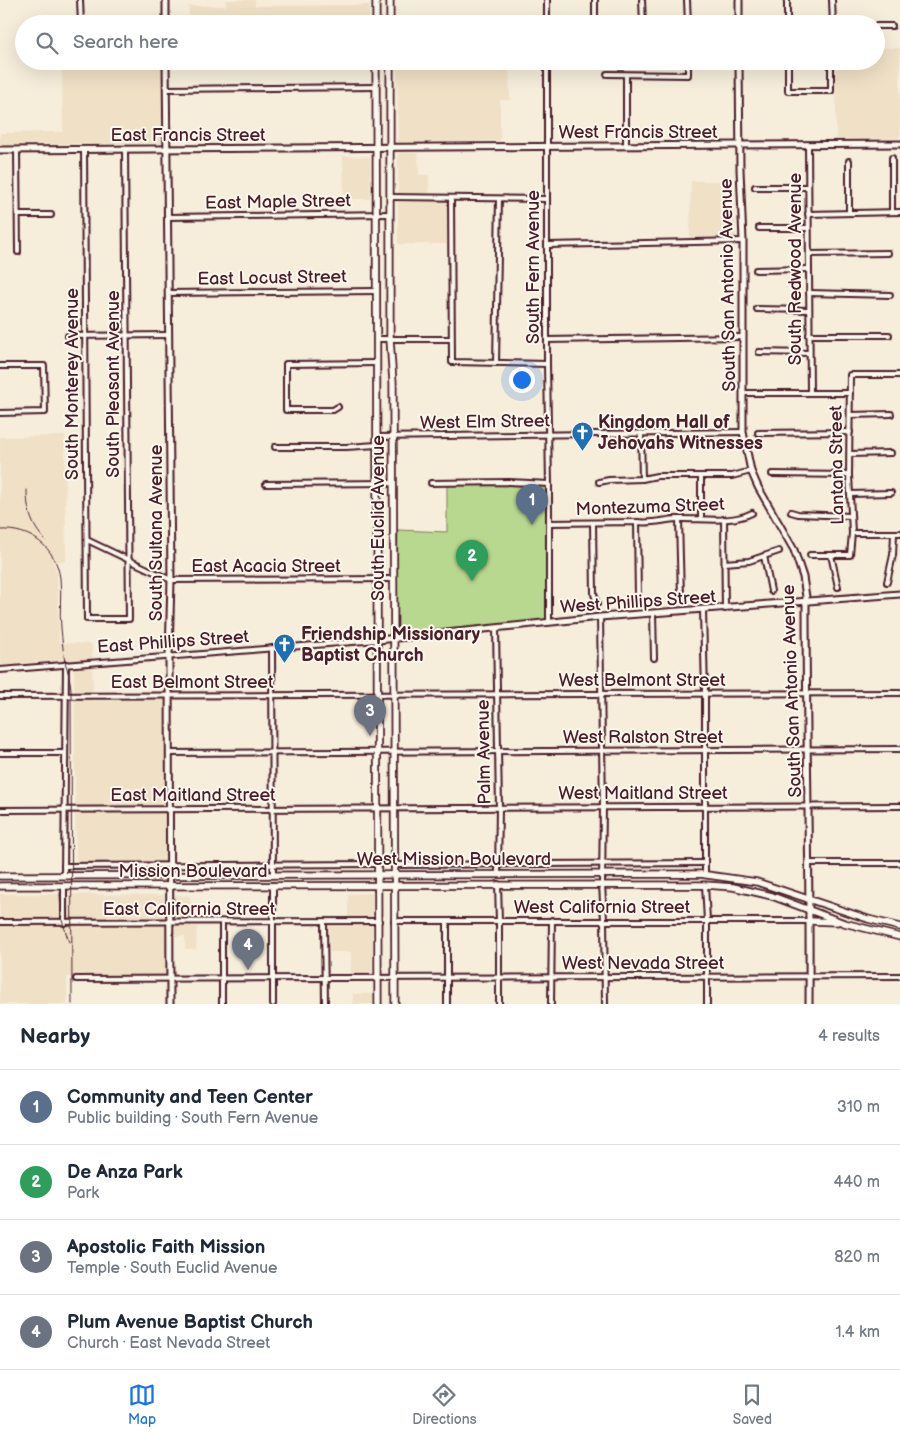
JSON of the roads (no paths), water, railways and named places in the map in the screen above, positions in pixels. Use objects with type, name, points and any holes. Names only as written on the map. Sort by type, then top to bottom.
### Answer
[{"type":"main road","points":[[376,0],[376,15]]},
{"type":"main road","points":[[390,0],[390,15]]},
{"type":"main road","name":"South Euclid Avenue","points":[[376,70],[378,695],[382,751],[382,808],[378,864],[378,1004]]},
{"type":"main road","name":"South Euclid Avenue","points":[[390,70],[395,1004]]},
{"type":"main road","name":"West Mission Boulevard","points":[[0,876],[705,875],[757,882],[868,919],[900,926]]},
{"type":"main road","name":"West Mission Boulevard","points":[[386,884],[602,884],[734,887],[763,894],[844,923],[900,937]]},
{"type":"main road","name":"Mission Boulevard","points":[[0,886],[386,884]]},
{"type":"main road","points":[[809,921],[844,923]]},
{"type":"street","points":[[80,0],[80,15]]},
{"type":"street","points":[[166,0],[166,15]]},
{"type":"street","points":[[547,0],[547,15]]},
{"type":"street","points":[[595,0],[595,15]]},
{"type":"street","points":[[642,0],[642,15]]},
{"type":"street","points":[[687,0],[688,15]]},
{"type":"street","points":[[739,0],[739,15]]},
{"type":"street","points":[[787,0],[788,15]]},
{"type":"street","points":[[832,0],[832,15]]},
{"type":"street","points":[[885,26],[892,26]]},
{"type":"street","name":"South Sultana Avenue","points":[[166,70],[171,580],[169,656],[170,1004]]},
{"type":"street","name":"South Fern Avenue","points":[[547,70],[548,245],[546,364],[550,484],[549,622]]},
{"type":"street","points":[[608,74],[688,75],[688,70]]},
{"type":"street","name":"South San Antonio Avenue","points":[[740,70],[743,242],[743,432],[751,471],[794,550],[803,578],[806,602],[809,1004]]},
{"type":"street","points":[[788,70],[788,91],[831,91],[831,70]]},
{"type":"street","points":[[626,75],[626,145]]},
{"type":"street","points":[[166,89],[376,87]]},
{"type":"street","name":"West Francis Street","points":[[376,148],[900,144]]},
{"type":"street","name":"South Redwood Avenue","points":[[808,146],[810,392]]},
{"type":"street","name":"East Francis Street","points":[[0,150],[376,148]]},
{"type":"street","name":"South Monterey Avenue","points":[[84,149],[87,619],[129,619]]},
{"type":"street","name":"South Pleasant Avenue","points":[[125,149],[129,619]]},
{"type":"street","points":[[17,150],[18,252]]},
{"type":"street","points":[[892,158],[892,212]]},
{"type":"street","points":[[849,161],[849,213]]},
{"type":"street","points":[[756,187],[808,186]]},
{"type":"street","points":[[390,197],[547,199]]},
{"type":"street","points":[[451,198],[452,362],[546,364]]},
{"type":"street","points":[[496,362],[499,199]]},
{"type":"street","points":[[808,214],[900,212]]},
{"type":"street","name":"East Maple Street","points":[[167,217],[390,214]]},
{"type":"street","points":[[18,216],[52,215]]},
{"type":"street","points":[[759,228],[808,228]]},
{"type":"street","points":[[548,245],[743,242]]},
{"type":"street","points":[[809,254],[888,253]]},
{"type":"street","points":[[756,270],[809,269]]},
{"type":"street","name":"East Locust Street","points":[[168,293],[377,291]]},
{"type":"street","points":[[809,293],[890,295]]},
{"type":"street","points":[[757,309],[809,310]]},
{"type":"street","points":[[809,335],[889,335]]},
{"type":"street","points":[[68,336],[168,336]]},
{"type":"street","points":[[547,340],[742,337]]},
{"type":"street","points":[[377,339],[452,339]]},
{"type":"street","points":[[759,352],[809,353]]},
{"type":"street","points":[[338,407],[333,410],[286,410],[286,364],[377,363]]},
{"type":"street","points":[[0,366],[44,366],[45,412],[0,413]]},
{"type":"street","name":"Lantana Street","points":[[831,555],[850,555],[852,533],[850,375],[900,375]]},
{"type":"street","points":[[743,393],[850,393]]},
{"type":"street","points":[[851,415],[891,414]]},
{"type":"street","name":"West Elm Street","points":[[377,437],[743,432]]},
{"type":"street","points":[[758,433],[850,432]]},
{"type":"street","points":[[641,433],[642,479]]},
{"type":"street","points":[[275,447],[346,447],[377,444]]},
{"type":"street","points":[[850,454],[891,453]]},
{"type":"street","points":[[599,482],[657,476],[732,476],[751,471]]},
{"type":"street","points":[[772,474],[850,476]]},
{"type":"street","points":[[701,476],[701,519]]},
{"type":"street","points":[[431,483],[509,482],[550,484]]},
{"type":"street","points":[[266,484],[393,483]]},
{"type":"street","points":[[851,494],[891,493]]},
{"type":"street","points":[[791,512],[798,514],[851,516]]},
{"type":"street","name":"Montezuma Street","points":[[549,523],[637,522],[647,524],[679,519],[744,517],[752,513]]},
{"type":"street","points":[[679,519],[681,597]]},
{"type":"street","points":[[724,519],[725,609]]},
{"type":"street","points":[[637,522],[638,598]]},
{"type":"street","points":[[593,523],[594,594],[598,604]]},
{"type":"street","points":[[852,533],[900,534]]},
{"type":"street","points":[[886,582],[893,555],[894,534]]},
{"type":"street","name":"East Acacia Street","points":[[87,540],[171,580],[394,579]]},
{"type":"street","points":[[725,563],[749,561],[779,551]]},
{"type":"street","points":[[810,555],[831,555],[838,587]]},
{"type":"street","points":[[764,556],[771,591]]},
{"type":"street","name":"West Phillips Street","points":[[378,640],[600,617],[725,609],[900,594]]},
{"type":"street","points":[[703,610],[706,693],[705,875]]},
{"type":"street","points":[[654,614],[654,658]]},
{"type":"street","points":[[600,617],[605,1004]]},
{"type":"street","name":"Palm Avenue","points":[[496,628],[499,808],[498,874]]},
{"type":"street","name":"East Phillips Street","points":[[0,670],[378,640]]},
{"type":"street","points":[[272,648],[273,875]]},
{"type":"street","points":[[64,876],[66,664]]},
{"type":"street","name":"West Belmont Street","points":[[385,695],[900,693]]},
{"type":"street","name":"East Belmont Street","points":[[0,696],[385,695]]},
{"type":"street","name":"West Ralston Street","points":[[169,753],[900,749]]},
{"type":"street","points":[[0,753],[65,753]]},
{"type":"street","name":"West Maitland Street","points":[[382,808],[900,806]]},
{"type":"street","name":"East Maitland Street","points":[[0,810],[382,808]]},
{"type":"street","points":[[394,865],[705,862]]},
{"type":"street","points":[[809,863],[900,863]]},
{"type":"street","points":[[64,866],[378,864]]},
{"type":"street","points":[[498,884],[499,1004]]},
{"type":"street","points":[[273,885],[273,1004]]},
{"type":"street","points":[[705,885],[707,1004]]},
{"type":"street","points":[[64,886],[64,923]]},
{"type":"street","points":[[551,1004],[552,920]]},
{"type":"street","name":"East California Street","points":[[0,922],[378,921]]},
{"type":"street","name":"West California Street","points":[[394,921],[809,921]]},
{"type":"street","points":[[447,1004],[448,921]]},
{"type":"street","points":[[222,922],[222,1004]]},
{"type":"street","points":[[324,922],[325,1004]]},
{"type":"street","name":"West Nevada Street","points":[[76,979],[900,976]]},
{"type":"railway","points":[[27,490],[31,517],[36,529],[45,540]]},
{"type":"railway","points":[[0,530],[21,532],[40,542],[53,557],[58,567],[60,578],[60,622],[65,662],[71,689],[72,1004]]},
{"type":"railway","points":[[60,893],[61,917],[69,942]]},
{"type":"place","name":"Kingdom Hall of Jehovahs Witnesses","points":[[582,451]]},
{"type":"place","name":"Community and Teen Center","points":[[532,525]]},
{"type":"place","name":"De Anza Park","points":[[472,581]]},
{"type":"place","name":"Friendship Missionary Baptist Church","points":[[285,663]]},
{"type":"place","name":"Apostolic Faith Mission","points":[[370,736]]},
{"type":"place","name":"Plum Avenue Baptist Church","points":[[248,970]]}]
